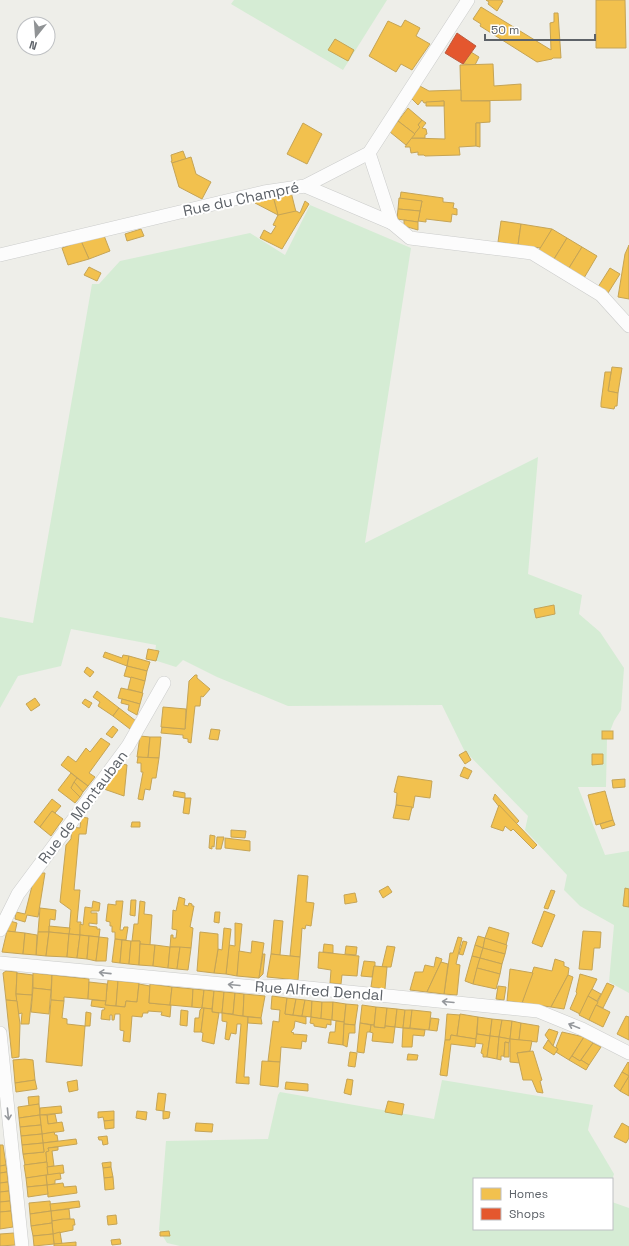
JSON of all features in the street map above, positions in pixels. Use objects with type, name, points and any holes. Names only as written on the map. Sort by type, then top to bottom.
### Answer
[{"type":"street","name":"Rue du Champré","points":[[0,255],[264,192],[305,186],[369,153],[468,0]]},
{"type":"street","points":[[369,153],[392,224]]},
{"type":"street","points":[[305,186],[392,224],[410,238],[532,253],[601,295],[629,326]]},
{"type":"street","name":"Rue de Montauban","points":[[0,930],[18,894],[128,746],[164,683]]},
{"type":"street","name":"Rue Alfred Dendal","points":[[0,963],[254,987],[289,986],[538,1011],[575,1026],[629,1053]]},
{"type":"street","points":[[0,1033],[22,1246]]},
{"type":"green space","points":[[234,0],[387,0],[343,70],[231,4]]},
{"type":"green space","points":[[310,205],[411,248],[365,543],[538,457],[528,574],[582,595],[579,614],[600,632],[624,668],[621,710],[614,721],[607,739],[606,787],[578,787],[605,855],[629,851],[629,993],[609,982],[614,925],[580,906],[564,890],[567,875],[525,830],[528,816],[464,750],[442,705],[288,706],[217,677],[183,660],[176,667],[154,660],[156,645],[71,629],[61,666],[18,676],[0,708],[0,617],[33,623],[92,284],[99,284],[120,261],[250,233],[285,255]]},
{"type":"green space","points":[[442,1080],[593,1105],[588,1130],[614,1174],[613,1178],[473,1178],[473,1230],[613,1230],[613,1202],[629,1208],[629,1246],[180,1246],[167,1243],[159,1230],[166,1141],[268,1139],[280,1092],[434,1119]]},
{"type":"building: Homes","points":[[486,0],[503,1],[497,11],[488,4],[489,2]]},
{"type":"building: Homes","points":[[596,0],[625,0],[626,48],[596,48]]},
{"type":"building: Homes","points":[[481,7],[551,50],[550,23],[554,22],[554,13],[558,13],[561,58],[553,58],[537,62],[480,26],[481,24],[473,19]]},
{"type":"building: Homes","points":[[405,20],[420,28],[416,36],[430,44],[412,70],[401,64],[396,72],[369,56],[388,21],[401,27]]},
{"type":"building: Homes","points":[[335,39],[354,50],[348,61],[328,50]]},
{"type":"building: Homes","points":[[471,52],[479,57],[475,65],[463,64]]},
{"type":"building: Homes","points":[[493,64],[494,86],[521,84],[521,100],[461,101],[460,65]]},
{"type":"building: Homes","points":[[418,85],[429,91],[461,90],[461,101],[490,101],[490,122],[476,123],[476,146],[459,147],[460,155],[425,156],[418,155],[418,152],[411,153],[410,147],[405,147],[411,138],[445,139],[444,101],[424,103],[422,100],[418,105],[410,97]]},
{"type":"building: Homes","points":[[444,101],[444,106],[426,106],[426,102]]},
{"type":"building: Homes","points":[[408,108],[422,120],[418,125],[420,127],[415,134],[398,121]]},
{"type":"building: Homes","points":[[422,120],[426,123],[422,128],[426,129],[427,134],[425,135],[425,138],[411,138],[420,127],[418,125]]},
{"type":"building: Homes","points":[[398,121],[415,134],[406,145],[390,132]]},
{"type":"building: Homes","points":[[303,123],[322,134],[307,164],[287,154]]},
{"type":"building: Homes","points":[[476,123],[480,123],[480,147],[476,146]]},
{"type":"building: Homes","points":[[183,151],[186,159],[172,163],[171,155]]},
{"type":"building: Homes","points":[[191,157],[196,174],[211,182],[202,199],[179,187],[172,163]]},
{"type":"building: Homes","points":[[291,192],[296,212],[278,216],[273,196]]},
{"type":"building: Homes","points":[[401,192],[443,198],[443,202],[454,203],[453,208],[457,209],[457,215],[452,214],[451,222],[426,219],[426,222],[418,221],[422,201],[400,199]]},
{"type":"building: Homes","points":[[273,196],[278,215],[255,203],[254,200]]},
{"type":"building: Homes","points":[[399,198],[422,201],[420,211],[398,209]]},
{"type":"building: Homes","points":[[305,201],[309,204],[282,249],[260,238],[264,230],[271,234],[276,226],[273,225],[278,215],[296,211],[300,213]]},
{"type":"building: Homes","points":[[398,209],[420,211],[418,222],[397,219]]},
{"type":"building: Homes","points":[[404,220],[418,222],[418,230],[404,226]]},
{"type":"building: Homes","points":[[501,221],[521,224],[518,245],[498,242]]},
{"type":"building: Homes","points":[[521,224],[552,229],[541,248],[518,245]]},
{"type":"building: Homes","points":[[141,229],[144,236],[127,241],[125,234]]},
{"type":"building: Homes","points":[[552,229],[567,238],[554,259],[539,250]]},
{"type":"building: Homes","points":[[103,233],[110,251],[89,259],[81,241]]},
{"type":"building: Homes","points":[[567,238],[582,247],[569,268],[554,259]]},
{"type":"building: Homes","points":[[81,241],[89,259],[68,265],[62,248]]},
{"type":"building: Homes","points":[[629,245],[629,299],[618,297],[625,254]]},
{"type":"building: Homes","points":[[582,247],[597,256],[584,278],[569,268]]},
{"type":"building: Homes","points":[[89,267],[101,273],[97,281],[84,275]]},
{"type":"building: Homes","points":[[610,268],[620,274],[608,293],[598,287]]},
{"type":"building: Homes","points":[[612,367],[622,368],[618,393],[608,391]]},
{"type":"building: Homes","points":[[605,372],[611,372],[608,391],[618,393],[617,406],[615,406],[614,409],[601,407]]},
{"type":"building: Homes","points":[[554,605],[555,614],[536,618],[534,609]]},
{"type":"building: Homes","points":[[148,649],[159,651],[156,661],[146,659]]},
{"type":"building: Homes","points":[[105,652],[122,658],[123,655],[129,656],[127,666],[103,657]]},
{"type":"building: Homes","points":[[129,656],[150,662],[147,671],[127,666]]},
{"type":"building: Homes","points":[[127,666],[147,671],[145,681],[124,676]]},
{"type":"building: Homes","points":[[87,667],[94,672],[90,677],[84,672]]},
{"type":"building: Homes","points":[[197,675],[197,678],[210,689],[203,697],[201,696],[200,706],[195,706],[191,743],[188,742],[188,739],[183,738],[183,735],[161,733],[162,727],[185,729],[189,681]]},
{"type":"building: Homes","points":[[131,677],[145,681],[142,693],[128,689]]},
{"type":"building: Homes","points":[[121,688],[143,693],[140,704],[118,698]]},
{"type":"building: Homes","points":[[97,691],[119,708],[113,716],[98,706],[100,702],[93,697]]},
{"type":"building: Homes","points":[[35,698],[40,705],[31,711],[26,704]]},
{"type":"building: Homes","points":[[85,699],[92,703],[89,708],[82,703]]},
{"type":"building: Homes","points":[[122,699],[140,704],[137,715],[128,710],[129,705],[121,703]]},
{"type":"building: Homes","points":[[163,707],[186,709],[185,729],[161,727]]},
{"type":"building: Homes","points":[[119,708],[136,721],[130,729],[113,716]]},
{"type":"building: Homes","points":[[113,726],[118,730],[112,738],[106,734]]},
{"type":"building: Homes","points":[[211,729],[220,730],[218,740],[209,739]]},
{"type":"building: Homes","points":[[602,731],[613,731],[613,739],[602,739]]},
{"type":"building: Homes","points":[[140,736],[150,737],[148,758],[137,757]]},
{"type":"building: Homes","points":[[150,737],[161,737],[159,758],[148,758]]},
{"type":"building: Homes","points":[[101,738],[110,744],[89,773],[95,777],[88,786],[61,765],[68,756],[76,762],[86,748],[90,752]]},
{"type":"building: Homes","points":[[466,751],[471,760],[465,764],[459,755]]},
{"type":"building: Homes","points":[[592,754],[603,754],[603,764],[592,765]]},
{"type":"building: Homes","points":[[138,757],[159,758],[156,778],[152,778],[150,790],[145,789],[143,800],[138,799],[143,772],[141,772],[141,763],[137,763]]},
{"type":"building: Homes","points":[[119,763],[127,765],[124,796],[101,788]]},
{"type":"building: Homes","points":[[464,767],[472,771],[468,779],[460,776]]},
{"type":"building: Homes","points":[[71,773],[77,778],[71,788],[80,797],[75,803],[58,790]]},
{"type":"building: Homes","points":[[398,776],[432,781],[430,798],[415,796],[413,808],[396,805],[397,793],[394,792]]},
{"type":"building: Homes","points":[[77,778],[88,786],[83,792],[74,782]]},
{"type":"building: Homes","points":[[625,779],[625,787],[613,788],[612,780]]},
{"type":"building: Homes","points":[[74,782],[83,792],[80,797],[71,788]]},
{"type":"building: Homes","points":[[174,791],[185,793],[185,798],[173,796]]},
{"type":"building: Homes","points":[[605,791],[613,820],[596,825],[588,795]]},
{"type":"building: Homes","points":[[495,794],[519,821],[516,824],[493,799]]},
{"type":"building: Homes","points":[[185,798],[191,798],[189,814],[183,813]]},
{"type":"building: Homes","points":[[52,799],[61,806],[55,813],[52,811],[40,827],[34,822]]},
{"type":"building: Homes","points":[[396,805],[412,807],[409,820],[393,818]]},
{"type":"building: Homes","points":[[499,805],[537,845],[533,849],[513,829],[511,831],[505,826],[503,831],[491,827]]},
{"type":"building: Homes","points":[[52,811],[63,819],[51,836],[40,827]]},
{"type":"building: Homes","points":[[81,817],[88,818],[86,834],[79,834],[74,890],[80,890],[77,922],[81,922],[80,935],[69,934],[71,910],[60,902],[66,845],[71,839],[72,827],[80,828]]},
{"type":"building: Homes","points":[[613,820],[615,825],[602,829],[600,824]]},
{"type":"building: Homes","points":[[132,822],[140,822],[140,827],[131,827]]},
{"type":"building: Homes","points":[[231,830],[246,831],[245,838],[231,837]]},
{"type":"building: Homes","points":[[210,835],[215,836],[214,847],[212,846],[212,849],[209,848]]},
{"type":"building: Homes","points":[[217,837],[224,837],[221,849],[216,849]]},
{"type":"building: Homes","points":[[225,838],[250,841],[250,851],[225,848]]},
{"type":"building: Homes","points":[[39,873],[45,873],[38,917],[27,915],[25,922],[15,919],[16,912],[25,914],[33,882]]},
{"type":"building: Homes","points":[[298,875],[308,876],[306,902],[314,903],[311,926],[306,925],[305,929],[302,928],[300,957],[290,956]]},
{"type":"building: Homes","points":[[388,886],[392,892],[383,898],[379,891]]},
{"type":"building: Homes","points":[[625,888],[629,889],[629,907],[623,906]]},
{"type":"building: Homes","points":[[551,890],[555,891],[548,909],[544,908]]},
{"type":"building: Homes","points":[[355,893],[357,902],[345,904],[344,895]]},
{"type":"building: Homes","points":[[179,897],[185,899],[184,905],[188,906],[189,903],[194,906],[190,927],[193,928],[191,948],[170,947],[171,935],[173,935],[173,938],[176,938],[177,930],[172,929],[173,910],[176,911]]},
{"type":"building: Homes","points":[[131,900],[136,900],[135,916],[130,915]]},
{"type":"building: Homes","points":[[93,901],[100,903],[99,911],[91,911],[91,913],[97,913],[97,924],[89,923],[89,926],[100,929],[99,937],[80,935],[80,924],[83,925],[85,907],[92,908]]},
{"type":"building: Homes","points":[[116,901],[123,901],[120,930],[123,930],[124,927],[128,927],[126,940],[115,939],[115,932],[112,932],[110,922],[106,921],[108,904],[116,905]]},
{"type":"building: Homes","points":[[140,901],[145,902],[144,914],[152,915],[150,945],[140,944],[140,941],[132,941],[134,924],[138,924]]},
{"type":"building: Homes","points":[[40,908],[56,910],[55,920],[50,919],[49,932],[38,932]]},
{"type":"building: Homes","points":[[544,911],[555,915],[542,947],[532,943]]},
{"type":"building: Homes","points":[[215,912],[220,912],[219,923],[214,922]]},
{"type":"building: Homes","points":[[274,920],[283,921],[280,955],[271,954]]},
{"type":"building: Homes","points":[[10,921],[17,923],[15,932],[7,931]]},
{"type":"building: Homes","points":[[235,923],[242,924],[237,976],[226,974],[229,945],[235,946]]},
{"type":"building: Homes","points":[[49,926],[70,928],[69,934],[49,932]]},
{"type":"building: Homes","points":[[489,927],[509,933],[506,945],[485,938]]},
{"type":"building: Homes","points":[[224,928],[231,929],[226,974],[214,973],[218,949],[222,950]]},
{"type":"building: Homes","points":[[7,931],[25,933],[23,954],[2,952]]},
{"type":"building: Homes","points":[[583,931],[601,932],[600,948],[594,948],[592,970],[579,969]]},
{"type":"building: Homes","points":[[38,932],[49,932],[46,956],[36,955]]},
{"type":"building: Homes","points":[[49,932],[69,934],[67,957],[46,956]]},
{"type":"building: Homes","points":[[200,932],[218,934],[218,949],[214,973],[197,971]]},
{"type":"building: Homes","points":[[25,933],[37,935],[36,955],[23,954]]},
{"type":"building: Homes","points":[[69,934],[80,935],[77,958],[67,957]]},
{"type":"building: Homes","points":[[80,935],[89,936],[87,959],[77,958]]},
{"type":"building: Homes","points":[[89,936],[99,937],[96,961],[87,959]]},
{"type":"building: Homes","points":[[478,936],[485,938],[483,948],[475,945]]},
{"type":"building: Homes","points":[[99,937],[108,938],[106,961],[96,961]]},
{"type":"building: Homes","points":[[458,937],[462,938],[456,964],[460,965],[457,995],[444,994],[450,953],[453,953]]},
{"type":"building: Homes","points":[[485,938],[507,945],[505,954],[483,948]]},
{"type":"building: Homes","points":[[115,939],[122,940],[120,963],[112,962]]},
{"type":"building: Homes","points":[[122,940],[131,941],[129,964],[120,963]]},
{"type":"building: Homes","points":[[131,941],[140,941],[139,965],[129,964]]},
{"type":"building: Homes","points":[[252,941],[264,943],[259,978],[237,976],[239,951],[251,953]]},
{"type":"building: Homes","points":[[463,941],[467,942],[463,955],[459,954]]},
{"type":"building: Homes","points":[[140,944],[155,945],[153,966],[139,965]]},
{"type":"building: Homes","points":[[324,944],[333,945],[333,953],[323,952]]},
{"type":"building: Homes","points":[[155,945],[170,947],[168,968],[153,966]]},
{"type":"building: Homes","points":[[475,945],[483,948],[480,958],[472,956]]},
{"type":"building: Homes","points":[[346,946],[357,947],[356,955],[345,954]]},
{"type":"building: Homes","points":[[387,946],[395,947],[391,967],[382,967]]},
{"type":"building: Homes","points":[[170,947],[180,947],[177,969],[168,968]]},
{"type":"building: Homes","points":[[180,947],[191,948],[188,970],[177,969]]},
{"type":"building: Homes","points":[[483,948],[505,954],[502,964],[480,958]]},
{"type":"building: Homes","points":[[319,952],[359,956],[357,976],[342,975],[341,984],[330,983],[331,970],[318,968]]},
{"type":"building: Homes","points":[[263,954],[265,954],[263,974],[259,978]]},
{"type":"building: Homes","points":[[271,954],[300,957],[298,980],[267,977]]},
{"type":"building: Homes","points":[[472,956],[480,958],[473,984],[465,981]]},
{"type":"building: Homes","points":[[436,957],[442,959],[427,992],[410,990],[415,972],[423,972],[425,965],[434,967]]},
{"type":"building: Homes","points":[[480,958],[502,964],[500,974],[477,968]]},
{"type":"building: Homes","points":[[555,959],[564,962],[564,966],[569,968],[568,975],[551,1007],[522,1003],[534,967],[552,971]]},
{"type":"building: Homes","points":[[364,961],[375,962],[372,977],[361,976]]},
{"type":"building: Homes","points":[[441,962],[448,964],[444,994],[427,992]]},
{"type":"building: Homes","points":[[374,966],[387,967],[385,989],[371,987]]},
{"type":"building: Homes","points":[[477,968],[500,974],[496,989],[473,984]]},
{"type":"building: Homes","points":[[510,969],[533,973],[522,1003],[507,1001]]},
{"type":"building: Homes","points":[[6,971],[17,972],[17,1001],[6,1000],[3,973]]},
{"type":"building: Homes","points":[[17,973],[33,975],[32,995],[16,994]]},
{"type":"building: Homes","points":[[33,973],[52,975],[51,990],[33,988]]},
{"type":"building: Homes","points":[[580,974],[597,979],[580,1014],[570,1009],[577,993]]},
{"type":"building: Homes","points":[[52,975],[89,979],[88,999],[64,997],[64,1001],[51,1000]]},
{"type":"building: Homes","points":[[568,975],[573,977],[564,1009],[551,1007]]},
{"type":"building: Homes","points":[[108,980],[118,981],[116,1006],[105,1005]]},
{"type":"building: Homes","points":[[118,981],[139,983],[137,1002],[126,1001],[125,1007],[116,1006]]},
{"type":"building: Homes","points":[[89,982],[107,984],[106,1001],[88,999]]},
{"type":"building: Homes","points":[[607,983],[614,986],[603,1008],[596,1005]]},
{"type":"building: Homes","points":[[139,984],[150,986],[149,1003],[171,1005],[170,1017],[161,1015],[162,1012],[148,1011],[148,1013],[143,1013],[142,1017],[132,1016],[130,1042],[123,1041],[124,1031],[120,1030],[120,1014],[115,1014],[114,1020],[112,1020],[112,1015],[110,1015],[110,1020],[101,1019],[102,1010],[105,1008],[91,1006],[92,1000],[106,1001],[105,1005],[125,1007],[126,1001],[137,1002]]},
{"type":"building: Homes","points":[[150,984],[172,987],[170,1005],[149,1003]]},
{"type":"building: Homes","points":[[498,986],[506,987],[504,1000],[496,999]]},
{"type":"building: Homes","points":[[172,987],[193,989],[192,1007],[170,1005]]},
{"type":"building: Homes","points":[[33,988],[51,990],[49,1014],[31,1012]]},
{"type":"building: Homes","points":[[193,989],[204,990],[202,1008],[192,1007]]},
{"type":"building: Homes","points":[[592,989],[601,994],[597,1001],[588,996]]},
{"type":"building: Homes","points":[[204,990],[214,991],[212,1009],[202,1008]]},
{"type":"building: Homes","points":[[214,991],[224,992],[222,1013],[212,1012]]},
{"type":"building: Homes","points":[[224,992],[235,993],[233,1014],[222,1013]]},
{"type":"building: Homes","points":[[235,993],[244,994],[243,1016],[233,1015]]},
{"type":"building: Homes","points":[[16,994],[32,995],[29,1024],[21,1024],[22,1013],[18,1014]]},
{"type":"building: Homes","points":[[244,994],[265,996],[261,1018],[243,1016]]},
{"type":"building: Homes","points":[[272,996],[287,998],[285,1014],[306,1017],[306,1024],[295,1021],[294,1028],[291,1032],[294,1033],[293,1034],[307,1035],[306,1042],[302,1041],[301,1049],[281,1047],[280,1062],[268,1061],[273,1021],[279,1022],[280,1010],[271,1009]]},
{"type":"building: Homes","points":[[588,996],[598,1002],[589,1020],[579,1015]]},
{"type":"building: Homes","points":[[287,998],[296,999],[293,1015],[285,1014]]},
{"type":"building: Homes","points":[[296,999],[305,1000],[302,1016],[293,1015]]},
{"type":"building: Homes","points":[[6,1000],[17,1001],[20,1024],[19,1057],[12,1058]]},
{"type":"building: Homes","points":[[51,1000],[64,1001],[62,1018],[67,1019],[67,1024],[85,1026],[82,1066],[46,1062]]},
{"type":"building: Homes","points":[[305,1000],[312,1001],[311,1017],[302,1016]]},
{"type":"building: Homes","points":[[312,1001],[322,1002],[321,1019],[311,1017]]},
{"type":"building: Homes","points":[[322,1002],[333,1002],[332,1020],[321,1019]]},
{"type":"building: Homes","points":[[333,1002],[346,1004],[344,1022],[332,1020]]},
{"type":"building: Homes","points":[[346,1004],[358,1005],[355,1025],[344,1024]]},
{"type":"building: Homes","points":[[362,1005],[376,1007],[374,1025],[360,1023]]},
{"type":"building: Homes","points":[[596,1005],[610,1012],[603,1027],[589,1020]]},
{"type":"building: Homes","points":[[376,1007],[387,1008],[385,1028],[374,1027]]},
{"type":"building: Homes","points":[[204,1008],[201,1032],[194,1032],[195,1018],[199,1018],[200,1010]]},
{"type":"building: Homes","points":[[204,1008],[212,1009],[212,1012],[219,1013],[214,1044],[202,1041],[203,1033],[201,1032]]},
{"type":"building: Homes","points":[[387,1008],[397,1009],[395,1027],[385,1026]]},
{"type":"building: Homes","points":[[397,1009],[405,1010],[403,1028],[395,1027]]},
{"type":"building: Homes","points":[[181,1010],[188,1011],[187,1026],[180,1025]]},
{"type":"building: Homes","points":[[405,1010],[412,1010],[410,1028],[403,1028]]},
{"type":"building: Homes","points":[[412,1010],[431,1012],[429,1030],[410,1028]]},
{"type":"building: Homes","points":[[86,1012],[91,1013],[90,1026],[85,1026]]},
{"type":"building: Homes","points":[[222,1013],[248,1017],[244,1077],[249,1077],[249,1084],[236,1083],[241,1024],[237,1024],[236,1034],[231,1033],[229,1040],[225,1039],[227,1022],[222,1021]]},
{"type":"building: Homes","points":[[447,1014],[460,1015],[457,1036],[451,1035],[450,1040],[445,1040]]},
{"type":"building: Homes","points":[[460,1014],[478,1017],[476,1039],[457,1036]]},
{"type":"building: Homes","points":[[626,1016],[629,1017],[629,1040],[617,1034]]},
{"type":"building: Homes","points":[[248,1017],[261,1018],[262,1024],[248,1023]]},
{"type":"building: Homes","points":[[311,1017],[331,1020],[331,1025],[327,1024],[326,1028],[314,1026],[314,1024],[310,1023]]},
{"type":"building: Homes","points":[[478,1017],[492,1019],[490,1036],[477,1034]]},
{"type":"building: Homes","points":[[431,1018],[439,1019],[437,1031],[429,1030]]},
{"type":"building: Homes","points":[[492,1019],[502,1020],[499,1037],[490,1036]]},
{"type":"building: Homes","points":[[502,1020],[512,1021],[510,1039],[499,1037]]},
{"type":"building: Homes","points":[[336,1021],[344,1022],[343,1045],[328,1043],[330,1032],[335,1032]]},
{"type":"building: Homes","points":[[512,1021],[521,1023],[519,1040],[510,1039]]},
{"type":"building: Homes","points":[[360,1023],[371,1025],[370,1032],[367,1032],[364,1053],[357,1052]]},
{"type":"building: Homes","points":[[521,1023],[539,1026],[537,1042],[519,1040]]},
{"type":"building: Homes","points":[[344,1024],[355,1025],[355,1033],[349,1033],[347,1047],[343,1045]]},
{"type":"building: Homes","points":[[371,1025],[374,1025],[374,1027],[385,1028],[385,1026],[395,1027],[393,1043],[372,1041],[373,1033],[370,1032]]},
{"type":"building: Homes","points":[[403,1028],[425,1030],[424,1036],[413,1035],[412,1047],[402,1047]]},
{"type":"building: Homes","points":[[549,1029],[558,1032],[553,1046],[545,1035]]},
{"type":"building: Homes","points":[[562,1032],[584,1037],[569,1060],[556,1052],[558,1049],[556,1047]]},
{"type":"building: Homes","points":[[477,1034],[490,1036],[487,1057],[483,1057],[483,1054],[481,1053],[483,1044],[475,1043]]},
{"type":"building: Homes","points":[[451,1035],[476,1039],[475,1047],[451,1044],[447,1076],[440,1075],[445,1040],[450,1040]]},
{"type":"building: Homes","points":[[490,1036],[499,1037],[497,1059],[487,1057]]},
{"type":"building: Homes","points":[[499,1037],[510,1039],[509,1043],[505,1042],[504,1056],[501,1056],[501,1060],[497,1059]]},
{"type":"building: Homes","points":[[584,1037],[593,1043],[580,1061],[572,1056]]},
{"type":"building: Homes","points":[[510,1039],[532,1041],[530,1051],[517,1053],[520,1063],[510,1062]]},
{"type":"building: Homes","points":[[548,1040],[558,1049],[554,1055],[543,1048]]},
{"type":"building: Homes","points":[[505,1042],[509,1043],[509,1057],[504,1057]]},
{"type":"building: Homes","points":[[593,1043],[601,1047],[589,1065],[581,1060]]},
{"type":"building: Homes","points":[[533,1051],[542,1080],[540,1081],[543,1093],[537,1092],[532,1080],[523,1080],[517,1053]]},
{"type":"building: Homes","points":[[350,1052],[357,1053],[355,1067],[348,1066]]},
{"type":"building: Homes","points":[[408,1054],[418,1055],[417,1060],[407,1060]]},
{"type":"building: Homes","points":[[572,1056],[589,1065],[586,1070],[569,1060]]},
{"type":"building: Homes","points":[[13,1060],[33,1060],[35,1080],[15,1083]]},
{"type":"building: Homes","points":[[262,1061],[280,1062],[278,1087],[260,1085]]},
{"type":"building: Homes","points":[[628,1062],[629,1063],[629,1076],[622,1072]]},
{"type":"building: Homes","points":[[622,1072],[629,1076],[620,1091],[614,1086]]},
{"type":"building: Homes","points":[[629,1076],[629,1096],[620,1091]]},
{"type":"building: Homes","points":[[347,1079],[353,1080],[351,1095],[344,1093]]},
{"type":"building: Homes","points":[[35,1080],[37,1089],[16,1092],[15,1083]]},
{"type":"building: Homes","points":[[77,1080],[78,1090],[69,1092],[67,1082]]},
{"type":"building: Homes","points":[[286,1082],[308,1084],[308,1091],[285,1089]]},
{"type":"building: Homes","points":[[158,1093],[166,1094],[164,1111],[156,1110]]},
{"type":"building: Homes","points":[[39,1096],[39,1104],[29,1106],[28,1097]]},
{"type":"building: Homes","points":[[388,1101],[404,1104],[402,1115],[385,1112]]},
{"type":"building: Homes","points":[[39,1104],[40,1115],[19,1118],[18,1107]]},
{"type":"building: Homes","points":[[61,1106],[62,1113],[40,1115],[40,1108]]},
{"type":"building: Homes","points":[[114,1111],[114,1120],[104,1121],[103,1117],[98,1118],[98,1112]]},
{"type":"building: Homes","points":[[137,1111],[147,1112],[146,1120],[136,1118]]},
{"type":"building: Homes","points":[[163,1111],[170,1112],[169,1118],[163,1119]]},
{"type":"building: Homes","points":[[55,1114],[57,1123],[48,1124],[47,1115]]},
{"type":"building: Homes","points":[[40,1115],[41,1125],[20,1127],[19,1118]]},
{"type":"building: Homes","points":[[40,1115],[47,1115],[48,1124],[62,1122],[64,1131],[42,1134]]},
{"type":"building: Homes","points":[[114,1120],[114,1128],[105,1129],[104,1121]]},
{"type":"building: Homes","points":[[196,1123],[213,1124],[212,1132],[195,1131]]},
{"type":"building: Homes","points":[[622,1123],[629,1127],[629,1138],[626,1143],[614,1137]]},
{"type":"building: Homes","points":[[41,1125],[42,1134],[21,1136],[20,1127]]},
{"type":"building: Homes","points":[[54,1132],[55,1135],[57,1135],[58,1141],[43,1143],[42,1134]]},
{"type":"building: Homes","points":[[42,1134],[43,1143],[22,1145],[21,1136]]},
{"type":"building: Homes","points":[[107,1136],[108,1144],[103,1145],[102,1140],[99,1140],[98,1137]]},
{"type":"building: Homes","points":[[76,1139],[77,1144],[48,1148],[49,1151],[46,1152],[47,1162],[25,1165],[23,1154],[44,1152],[43,1143]]},
{"type":"building: Homes","points":[[43,1143],[44,1152],[23,1154],[22,1145]]},
{"type":"building: Homes","points":[[0,1145],[3,1145],[6,1165],[0,1166]]},
{"type":"building: Homes","points":[[58,1147],[58,1150],[52,1151],[54,1166],[47,1167],[46,1152],[49,1151],[48,1148]]},
{"type":"building: Homes","points":[[47,1162],[48,1175],[26,1178],[24,1165]]},
{"type":"building: Homes","points":[[111,1162],[111,1167],[103,1168],[102,1163]]},
{"type":"building: Homes","points":[[6,1165],[7,1172],[0,1173],[0,1166]]},
{"type":"building: Homes","points":[[63,1165],[64,1173],[48,1175],[47,1167]]},
{"type":"building: Homes","points":[[111,1167],[113,1177],[104,1178],[103,1168]]},
{"type":"building: Homes","points":[[7,1172],[8,1182],[0,1183],[0,1173]]},
{"type":"building: Homes","points":[[60,1173],[61,1179],[55,1180],[55,1184],[47,1185],[46,1175]]},
{"type":"building: Homes","points":[[46,1175],[47,1185],[27,1187],[26,1178]]},
{"type":"building: Homes","points":[[113,1177],[114,1189],[105,1190],[104,1178]]},
{"type":"building: Homes","points":[[8,1182],[9,1191],[0,1192],[0,1183]]},
{"type":"building: Homes","points":[[63,1183],[64,1187],[76,1186],[77,1193],[48,1197],[47,1185]]},
{"type":"building: Homes","points":[[47,1185],[48,1194],[28,1197],[27,1187]]},
{"type":"building: Homes","points":[[9,1191],[10,1201],[0,1202],[0,1192]]},
{"type":"building: Homes","points":[[10,1201],[11,1211],[0,1212],[0,1202]]},
{"type":"building: Homes","points":[[50,1201],[51,1211],[30,1214],[29,1203]]},
{"type":"building: Homes","points":[[79,1201],[80,1207],[51,1211],[50,1204]]},
{"type":"building: Homes","points":[[69,1209],[70,1219],[52,1221],[51,1211]]},
{"type":"building: Homes","points":[[11,1211],[13,1227],[0,1229],[0,1212]]},
{"type":"building: Homes","points":[[51,1211],[52,1223],[31,1226],[30,1214]]},
{"type":"building: Homes","points":[[116,1215],[117,1224],[108,1225],[107,1216]]},
{"type":"building: Homes","points":[[74,1219],[75,1225],[73,1225],[73,1230],[53,1234],[52,1221]]},
{"type":"building: Homes","points":[[52,1223],[53,1234],[33,1236],[31,1226]]},
{"type":"building: Homes","points":[[169,1231],[170,1236],[160,1236],[160,1232]]},
{"type":"building: Homes","points":[[60,1232],[62,1244],[54,1244],[53,1234]]},
{"type":"building: Homes","points":[[14,1233],[15,1245],[0,1246],[0,1234]]},
{"type":"building: Homes","points":[[53,1234],[54,1244],[34,1246],[33,1236]]},
{"type":"building: Homes","points":[[120,1239],[121,1244],[112,1245],[111,1240]]},
{"type":"building: Homes","points":[[76,1242],[76,1246],[54,1246],[54,1244]]},
{"type":"building: Shops","points":[[457,33],[476,46],[463,64],[445,53]]}]
